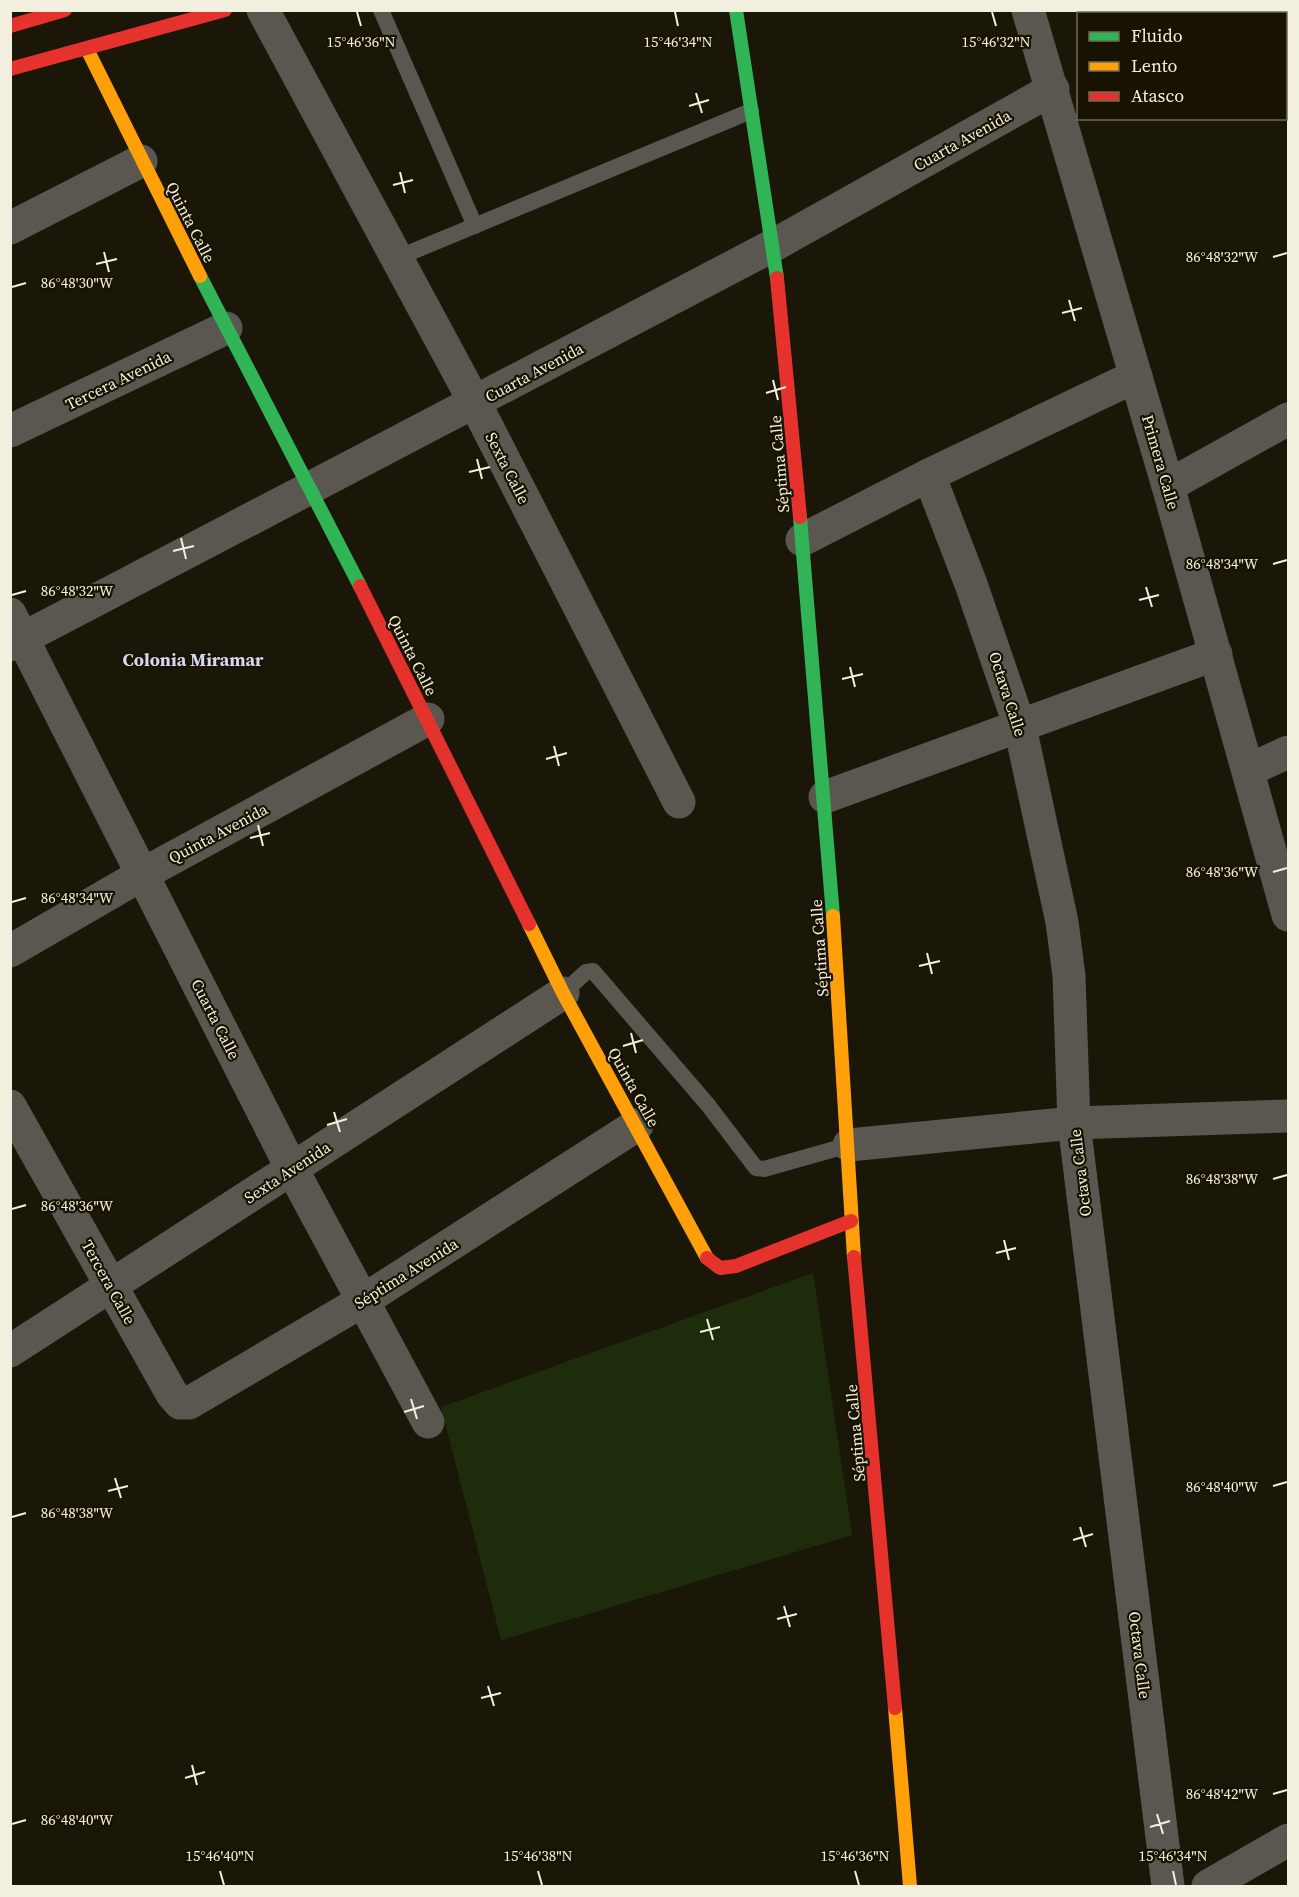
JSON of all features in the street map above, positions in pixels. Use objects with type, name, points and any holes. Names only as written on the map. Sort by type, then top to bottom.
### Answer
[{"type":"street","points":[[10,26],[65,10]]},
{"type":"street","points":[[10,69],[225,10]]},
{"type":"street","name":"Sexta Calle","points":[[263,10],[475,403],[679,802]]},
{"type":"street","name":"Séptima Calle","points":[[736,10],[774,245],[802,540],[825,797],[849,1145],[851,1221],[885,1582],[910,1887]]},
{"type":"street","name":"Primera Calle","points":[[1028,10],[1168,486],[1288,915]]},
{"type":"street","name":"Quinta Calle","points":[[87,49],[141,161],[428,719],[563,993],[637,1125],[705,1256],[720,1268],[736,1266],[851,1221]]},
{"type":"street","name":"Cuarta Avenida","points":[[15,632],[475,403],[774,245],[1053,89]]},
{"type":"street","points":[[10,228],[141,161]]},
{"type":"street","name":"Tercera Avenida","points":[[10,432],[226,328]]},
{"type":"street","points":[[802,540],[929,474],[1136,376]]},
{"type":"street","points":[[1168,486],[1288,419]]},
{"type":"street","name":"Octava Calle","points":[[929,474],[971,584],[1020,727],[1062,922],[1069,976],[1074,1124],[1168,1887]]},
{"type":"street","name":"Cuarta Calle","points":[[15,632],[143,874],[292,1168],[428,1422]]},
{"type":"street","points":[[825,797],[1216,654]]},
{"type":"street","name":"Quinta Avenida","points":[[10,951],[143,874],[428,719]]},
{"type":"street","points":[[1249,770],[1288,752]]},
{"type":"street","name":"Sexta Avenida","points":[[10,1351],[563,993]]},
{"type":"street","name":"Tercera Calle","points":[[10,1106],[172,1394]]},
{"type":"street","points":[[849,1145],[1074,1124],[1288,1116]]},
{"type":"street","name":"Séptima Avenida","points":[[172,1394],[180,1403],[189,1403],[364,1300],[637,1125]]},
{"type":"street","points":[[1208,1887],[1288,1840]]},
{"type":"lane","points":[[381,10],[475,226]]},
{"type":"lane","points":[[397,258],[751,111]]},
{"type":"lane","points":[[563,993],[586,972],[593,970],[708,1105],[756,1168],[764,1169],[849,1145]]},
{"type":"green space","points":[[813,1273],[852,1535],[501,1640],[441,1407]]},
{"type":"traffic: fast","points":[[736,10],[777,278]]},
{"type":"traffic: fast","points":[[200,276],[360,586]]},
{"type":"traffic: fast","points":[[800,517],[833,916]]},
{"type":"traffic: slow","points":[[87,49],[200,276]]},
{"type":"traffic: slow","points":[[833,916],[854,1257]]},
{"type":"traffic: slow","points":[[529,924],[563,993],[707,1258]]},
{"type":"traffic: slow","points":[[895,1708],[910,1886]]},
{"type":"traffic: jam","points":[[10,26],[65,10]]},
{"type":"traffic: jam","points":[[10,69],[225,10]]},
{"type":"traffic: jam","points":[[777,278],[800,517]]},
{"type":"traffic: jam","points":[[360,586],[529,924]]},
{"type":"traffic: jam","points":[[707,1258],[720,1268],[736,1266],[851,1221]]},
{"type":"traffic: jam","points":[[854,1257],[895,1708]]},
{"type":"district","name":"Colonia Miramar","points":[[193,659]]}]
